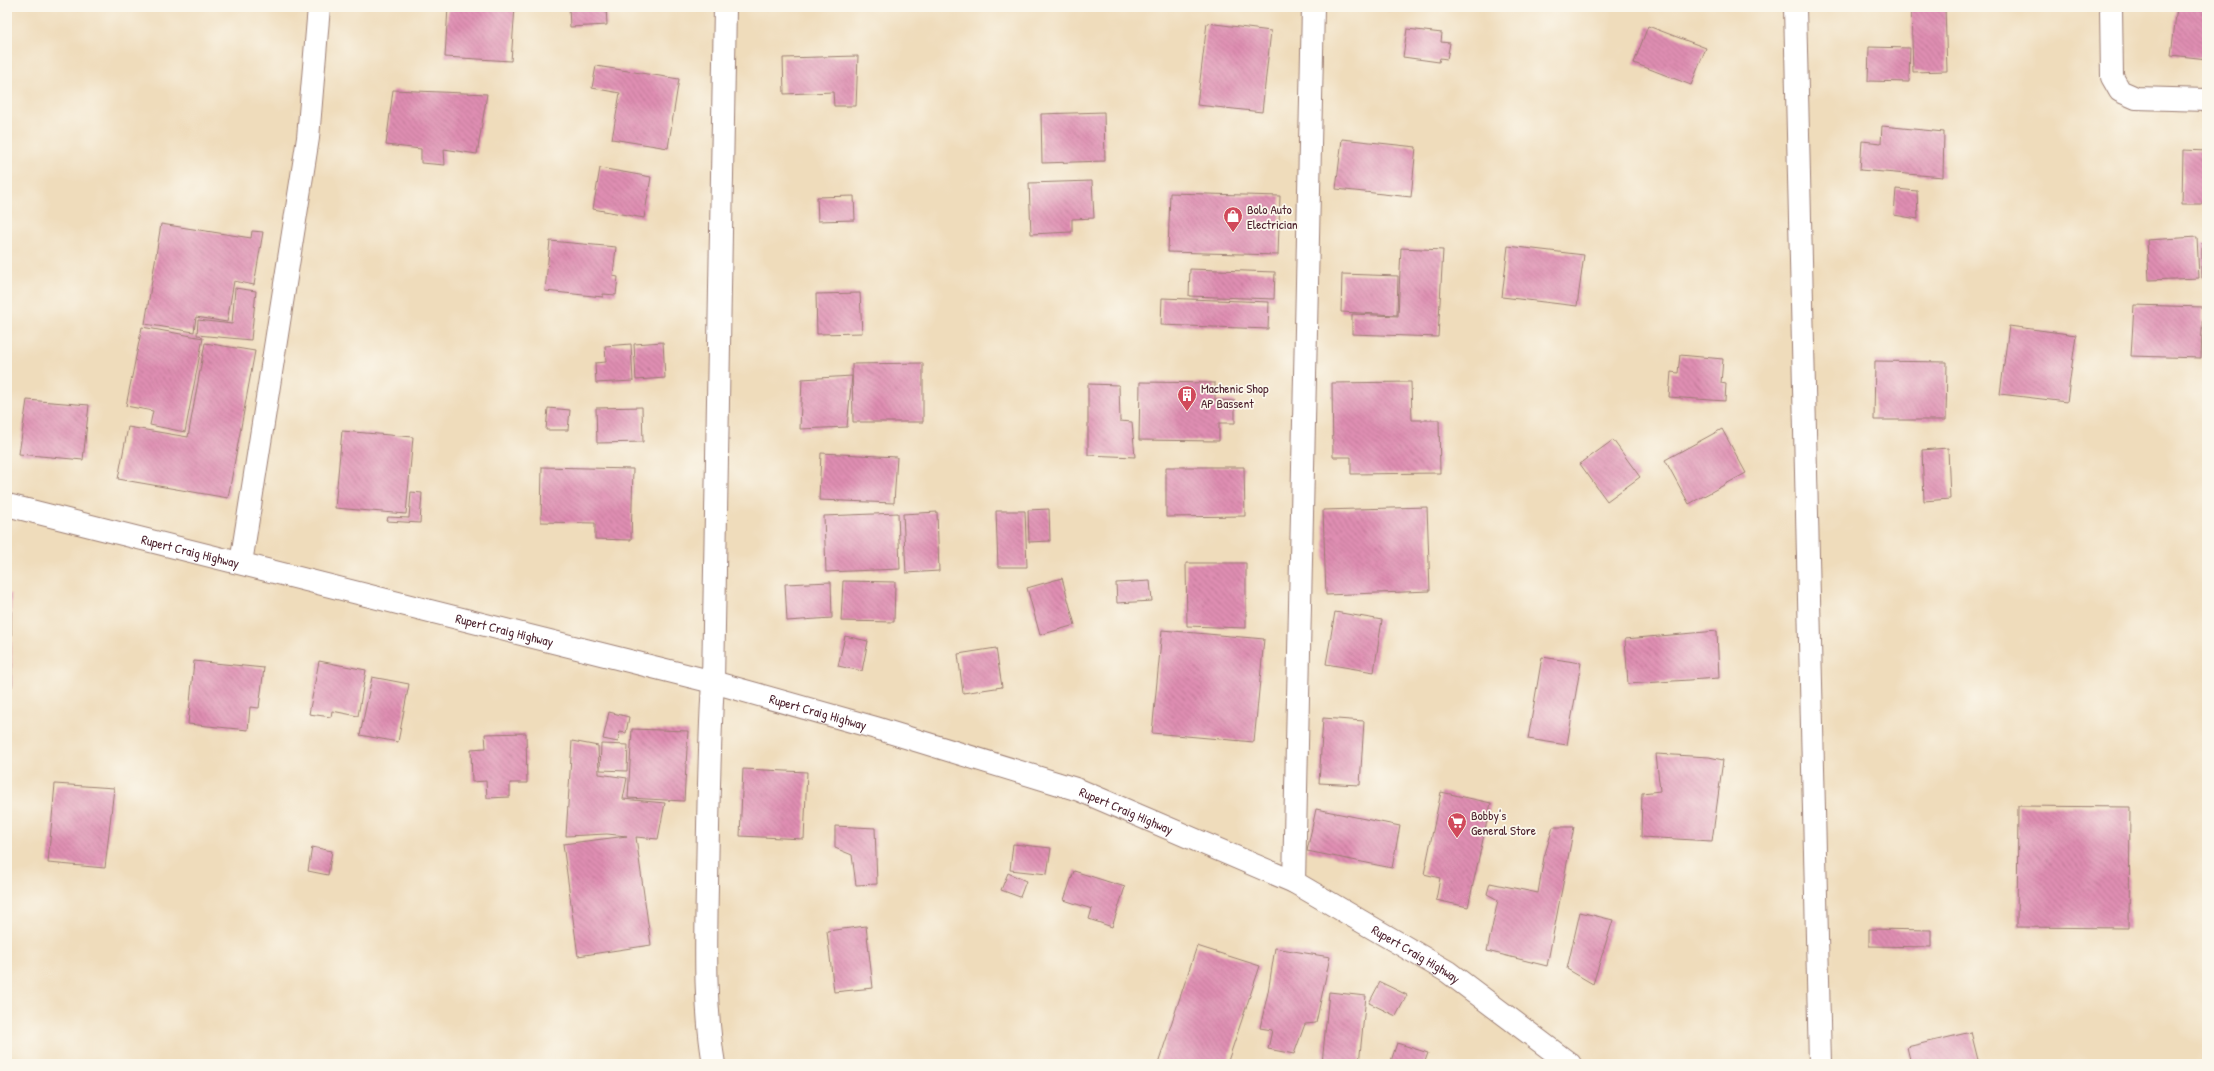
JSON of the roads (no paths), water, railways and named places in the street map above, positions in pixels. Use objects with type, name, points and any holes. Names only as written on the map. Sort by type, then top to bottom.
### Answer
[{"type":"street","points":[[241,563],[308,138],[319,7]]},
{"type":"street","points":[[714,1064],[708,1031],[706,927],[709,760],[713,682],[725,7]]},
{"type":"street","points":[[1294,882],[1313,7]]},
{"type":"street","points":[[1795,7],[1820,1064]]},
{"type":"street","points":[[2111,7],[2112,77],[2120,91],[2136,98],[2207,100]]},
{"type":"street","name":"Rupert Craig Highway","points":[[7,505],[713,682],[876,728],[1079,790],[1294,882],[1448,972],[1570,1064]]},
{"type":"place","name":"Bolo Auto Electrician","points":[[1233,233]]},
{"type":"place","name":"Machenic Shop AP Bassent","points":[[1187,412]]},
{"type":"place","name":"Bobby's General Store","points":[[1457,839]]}]
